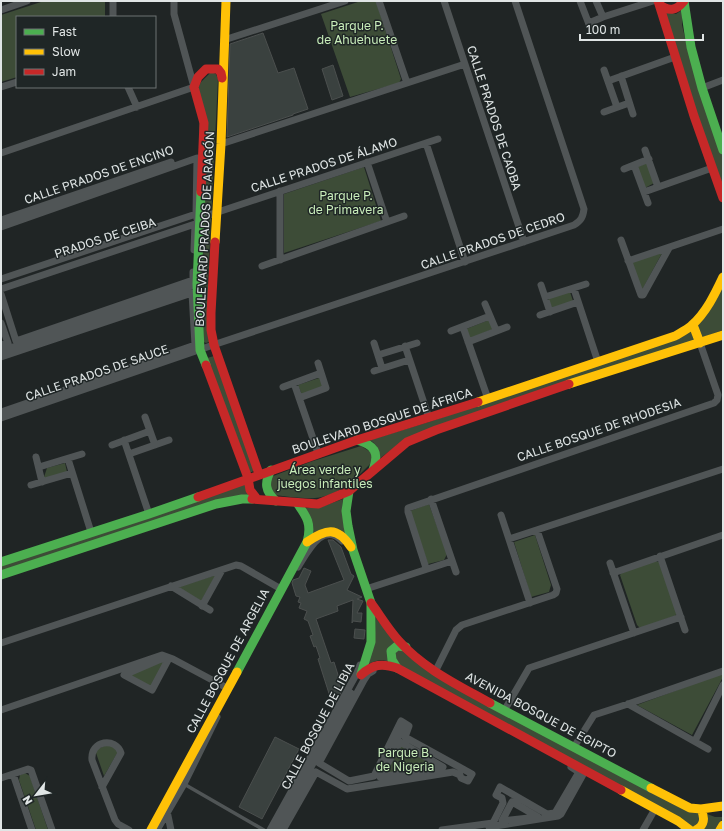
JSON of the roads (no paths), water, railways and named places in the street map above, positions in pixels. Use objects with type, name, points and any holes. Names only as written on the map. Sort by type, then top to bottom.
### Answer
[{"type":"street","points":[[1,10],[27,1]]},
{"type":"street","points":[[113,1],[113,16]]},
{"type":"street","points":[[174,1],[174,14],[194,87]]},
{"type":"street","name":"BOULEVARD PRADOS DE ARAGÓN","points":[[226,1],[222,80],[221,144],[211,330],[214,345],[259,474]]},
{"type":"street","points":[[224,40],[345,1]]},
{"type":"street","points":[[380,1],[407,83]]},
{"type":"street","name":"CALLE PRADOS DE CAOBA","points":[[444,1],[524,242]]},
{"type":"street","name":"CALLE PRADOS DE CEDRO","points":[[200,350],[524,242],[574,225],[580,221],[584,210],[515,1]]},
{"type":"street","points":[[580,1],[592,32]]},
{"type":"street","points":[[596,1],[603,17]]},
{"type":"street","points":[[657,2],[664,8],[675,10],[680,7],[684,1]]},
{"type":"street","points":[[684,1],[691,47],[702,88],[723,148]]},
{"type":"street","points":[[589,23],[603,17],[657,2]]},
{"type":"street","points":[[657,2],[723,198]]},
{"type":"street","points":[[608,81],[675,57]]},
{"type":"street","points":[[221,144],[465,64]]},
{"type":"street","points":[[1,153],[194,87],[198,77],[203,71],[211,68],[218,69],[221,73],[222,80]]},
{"type":"street","points":[[604,70],[617,107]]},
{"type":"street","points":[[621,76],[633,114]]},
{"type":"street","points":[[702,88],[723,80]]},
{"type":"street","points":[[1,87],[16,82]]},
{"type":"street","name":"BOULEVARD PRADOS DE ARAGÓN","points":[[194,87],[204,123],[204,151],[199,218],[197,284],[200,350],[248,478],[247,482],[249,490],[258,499]]},
{"type":"street","points":[[128,88],[137,107]]},
{"type":"street","points":[[604,112],[629,103]]},
{"type":"street","name":"CALLE PRADOS DE ÁLAMO","points":[[217,212],[438,139]]},
{"type":"street","points":[[426,143],[465,262]]},
{"type":"street","points":[[645,150],[658,187]]},
{"type":"street","name":"CALLE PRADOS DE ENCINO","points":[[1,220],[204,151]]},
{"type":"street","points":[[1,227],[197,158],[196,214],[1,279]]},
{"type":"street","points":[[624,169],[648,159]]},
{"type":"street","points":[[367,162],[387,222]]},
{"type":"street","points":[[634,165],[648,203]]},
{"type":"street","points":[[644,192],[712,168]]},
{"type":"street","points":[[280,191],[280,260]]},
{"type":"street","name":"PRADOS DE CEIBA","points":[[1,284],[217,212]]},
{"type":"street","points":[[262,266],[404,216]]},
{"type":"street","points":[[1,288],[195,224],[193,280],[16,341],[1,294]]},
{"type":"street","points":[[628,261],[723,229]]},
{"type":"street","points":[[621,240],[640,294],[642,295],[668,248]]},
{"type":"street","name":"BOULEVARD BOSQUE DE ÁFRICA","points":[[1,562],[149,514],[318,453],[488,399],[675,336],[693,324],[716,290],[723,276]]},
{"type":"street","points":[[1,352],[197,284]]},
{"type":"street","points":[[545,297],[586,284]]},
{"type":"street","points":[[541,285],[550,312]]},
{"type":"street","points":[[574,289],[598,362]]},
{"type":"street","points":[[1,357],[192,293],[195,345],[1,412]]},
{"type":"street","points":[[540,315],[578,302]]},
{"type":"street","points":[[485,304],[496,330]]},
{"type":"street","points":[[1,308],[14,347]]},
{"type":"street","points":[[450,331],[490,316]]},
{"type":"street","points":[[1,323],[8,343],[1,345]]},
{"type":"street","points":[[693,324],[700,343]]},
{"type":"street","points":[[468,342],[507,326]]},
{"type":"street","points":[[463,327],[488,399]]},
{"type":"street","name":"BOULEVARD BOSQUE DE ÁFRICA","points":[[1,575],[216,504],[242,499],[318,504],[325,502],[349,490],[406,442],[436,430],[601,373],[723,335]]},
{"type":"street","points":[[374,343],[382,368]]},
{"type":"street","points":[[378,355],[416,343]]},
{"type":"street","name":"CALLE BOSQUE DE RHODESIA","points":[[426,568],[407,510],[410,507],[714,403],[717,400],[718,395],[700,343]]},
{"type":"street","points":[[405,346],[429,418]]},
{"type":"street","name":"CALLE PRADOS DE SAUCE","points":[[1,418],[200,350]]},
{"type":"street","points":[[374,371],[409,360]]},
{"type":"street","points":[[299,398],[326,388],[318,363]]},
{"type":"street","points":[[283,387],[321,373]]},
{"type":"street","points":[[294,383],[318,453]]},
{"type":"street","points":[[145,417],[155,445]]},
{"type":"street","points":[[112,445],[150,431]]},
{"type":"street","points":[[124,440],[149,514]]},
{"type":"street","points":[[129,454],[169,440]]},
{"type":"street","points":[[357,440],[366,442],[375,450],[377,460],[373,470]]},
{"type":"street","points":[[39,467],[82,454]]},
{"type":"street","points":[[36,457],[42,482]]},
{"type":"street","points":[[68,459],[91,532]]},
{"type":"street","points":[[508,539],[723,469]]},
{"type":"street","points":[[271,470],[265,485],[268,494],[276,501]]},
{"type":"street","points":[[31,485],[72,473]]},
{"type":"street","name":"CALLE BOSQUE DE LIBIA","points":[[277,830],[361,675],[371,642],[371,603],[353,550],[348,526],[346,510],[349,490]]},
{"type":"street","points":[[430,499],[456,572]]},
{"type":"street","name":"CALLE BOSQUE DE ARGELIA","points":[[151,830],[181,782],[227,688],[306,542],[310,532],[310,525],[297,503]]},
{"type":"street","points":[[501,515],[530,603]]},
{"type":"street","points":[[435,672],[456,630],[462,625],[554,595],[557,591],[537,530]]},
{"type":"street","points":[[306,542],[323,531],[331,531],[339,533],[347,540],[353,550]]},
{"type":"street","points":[[181,782],[253,645],[313,543],[330,534],[339,538],[350,553],[367,602],[368,628],[365,652],[357,673],[270,830]]},
{"type":"street","points":[[613,573],[723,535]]},
{"type":"street","points":[[660,556],[685,630]]},
{"type":"street","points":[[366,589],[426,568],[452,561]]},
{"type":"street","points":[[610,563],[634,632]]},
{"type":"street","points":[[1,644],[171,586],[240,565],[281,589]]},
{"type":"street","points":[[202,606],[222,570]]},
{"type":"street","points":[[171,586],[210,610]]},
{"type":"street","name":"AVENIDA BOSQUE DE EGIPTO","points":[[371,603],[398,640],[435,672],[504,711],[690,808],[701,809],[723,806]]},
{"type":"street","points":[[504,711],[529,668],[681,617]]},
{"type":"street","points":[[397,668],[392,660],[391,651],[397,646],[406,647]]},
{"type":"street","points":[[1,710],[161,655],[164,655],[227,688]]},
{"type":"street","points":[[161,659],[171,660],[152,690],[124,675],[161,659]]},
{"type":"street","points":[[113,672],[154,694],[171,660]]},
{"type":"street","points":[[361,675],[375,665],[382,664],[397,668],[678,821],[690,830]]},
{"type":"street","points":[[283,830],[316,772],[347,789],[453,772],[468,781],[472,774],[405,737],[410,726],[400,721],[374,776],[349,781],[319,763],[364,680],[374,669],[382,667],[390,668],[579,772],[555,813],[547,814],[500,788],[496,795],[502,798],[503,803],[493,823],[442,830]]},
{"type":"street","points":[[574,747],[593,716],[723,671]]},
{"type":"street","points":[[695,741],[723,685]]},
{"type":"street","points":[[628,704],[708,749]]},
{"type":"street","points":[[399,740],[442,767],[380,777],[399,740],[404,726]]},
{"type":"street","points":[[375,781],[399,740]]},
{"type":"street","points":[[399,740],[466,774]]},
{"type":"street","points":[[102,787],[121,753],[120,749],[116,746],[105,743],[95,746],[91,754],[92,760],[102,787],[115,820],[118,824],[130,830]]},
{"type":"street","points":[[312,765],[347,784],[454,768]]},
{"type":"street","points":[[1,778],[28,769],[32,771],[52,830]]},
{"type":"street","points":[[469,830],[560,815],[586,771]]},
{"type":"street","points":[[13,774],[32,830]]},
{"type":"street","points":[[501,793],[546,818]]},
{"type":"street","points":[[496,826],[510,798]]},
{"type":"street","points":[[157,830],[166,808]]},
{"type":"street","points":[[166,808],[171,830]]},
{"type":"street","points":[[643,830],[655,809]]},
{"type":"street","points":[[696,830],[699,829],[704,823],[705,816],[701,809]]},
{"type":"street","points":[[720,830],[723,825]]},
{"type":"lane","points":[[181,782],[264,830]]},
{"type":"park label","name":"Parque P. de Ahuehuete","points":[[357,33]]},
{"type":"park label","name":"Parque P. de Primavera","points":[[346,203]]},
{"type":"park label","name":"Área verde y juegos infantiles","points":[[325,477]]},
{"type":"park label","name":"Parque B. de Nigeria","points":[[405,760]]}]
